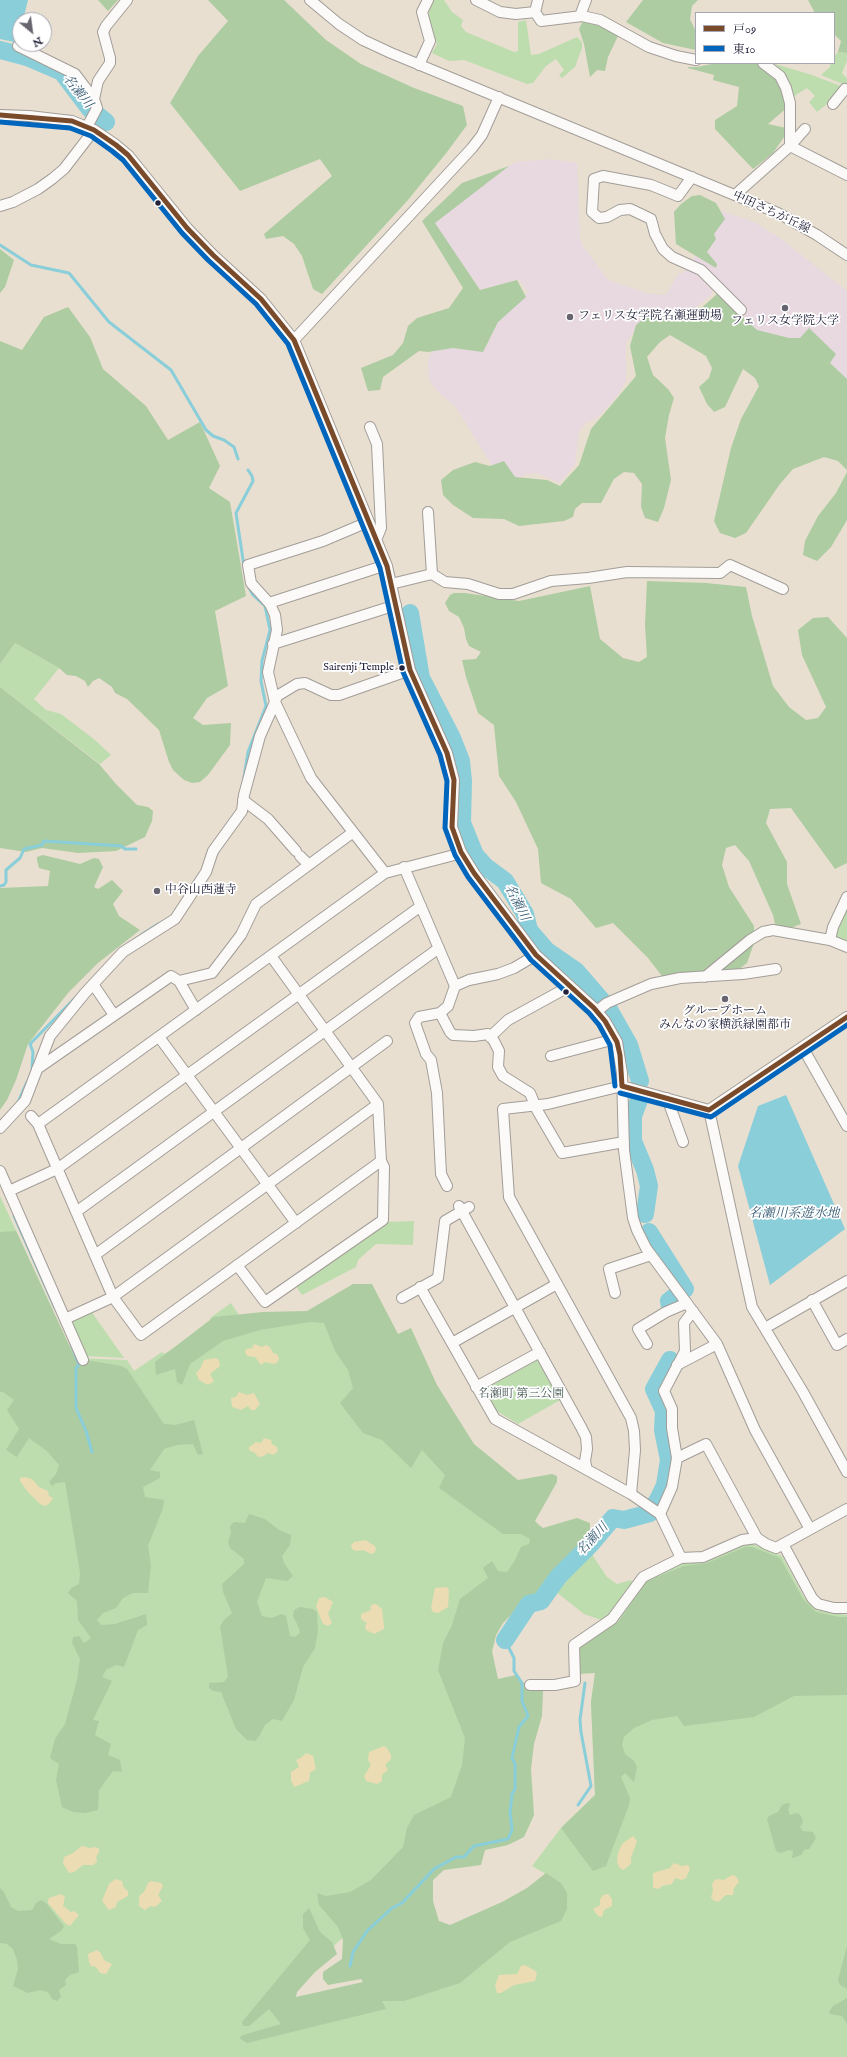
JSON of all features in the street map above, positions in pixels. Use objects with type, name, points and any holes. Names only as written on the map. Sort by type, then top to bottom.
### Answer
[{"type":"street","points":[[0,206],[13,202],[38,189],[64,169],[90,128],[91,117],[96,104],[96,88],[110,63],[103,32],[127,0]]},
{"type":"street","name":"中田さちが丘線","points":[[310,0],[339,24],[363,40],[419,65],[735,195],[784,217],[817,235],[847,255]]},
{"type":"street","points":[[419,65],[430,40],[422,12],[428,0]]},
{"type":"street","points":[[538,0],[535,12],[541,21],[580,16],[600,20],[649,47],[676,56],[695,60]]},
{"type":"street","points":[[580,16],[586,0]]},
{"type":"street","points":[[481,1],[500,12],[516,14],[535,12]]},
{"type":"street","points":[[31,52],[71,71],[96,104]]},
{"type":"street","points":[[765,64],[780,76],[786,88],[790,103],[790,146]]},
{"type":"street","points":[[833,104],[845,89],[847,90]]},
{"type":"street","points":[[294,340],[472,148],[482,135],[499,97]]},
{"type":"street","points":[[0,115],[57,118],[90,128],[116,145],[128,155],[187,228],[213,255],[261,299],[294,340],[386,565],[410,670],[447,753],[454,780],[452,827],[462,853],[474,873],[536,955],[570,986],[602,1007],[605,1021],[615,1039],[620,1055],[624,1142],[633,1218],[641,1240],[717,1344],[754,1430],[810,1529]]},
{"type":"street","points":[[735,195],[790,146],[806,129]]},
{"type":"street","points":[[790,146],[847,175]]},
{"type":"street","points":[[692,177],[678,196],[651,185],[603,176],[594,179],[592,212],[599,218],[607,217],[620,210],[630,209],[651,219],[655,234],[663,250],[672,257],[701,270],[741,310]]},
{"type":"street","points":[[370,427],[377,444],[381,528],[376,540]]},
{"type":"street","points":[[428,512],[432,574]]},
{"type":"street","points":[[368,522],[323,541],[248,565],[251,583],[269,603],[275,615],[277,630],[268,672],[274,702],[311,778],[352,833],[385,873]]},
{"type":"street","points":[[269,603],[386,565]]},
{"type":"street","points":[[391,584],[432,574],[445,582],[468,584],[499,594],[513,594],[551,581],[588,578],[626,572],[720,573],[730,565],[783,589]]},
{"type":"street","points":[[273,644],[396,605]]},
{"type":"street","points":[[0,1128],[25,1110],[37,1069],[50,1036],[93,984],[123,952],[175,919],[206,872],[213,851],[242,811],[243,800],[260,736],[277,696],[297,684],[305,683],[331,695],[339,695],[410,670]]},
{"type":"street","points":[[243,800],[268,819],[309,865]]},
{"type":"street","points":[[179,981],[212,973],[241,935],[256,904],[352,833]]},
{"type":"street","points":[[38,1124],[385,873],[462,853]]},
{"type":"street","points":[[404,867],[455,986],[448,1006],[440,1013],[419,1017],[413,1024],[426,1054],[431,1060],[437,1092],[441,1174],[447,1186]]},
{"type":"street","points":[[830,940],[833,927],[847,897]]},
{"type":"street","points":[[9,1191],[57,1169],[188,1076],[298,994],[421,906]]},
{"type":"street","points":[[705,977],[750,940],[763,932],[773,930],[830,940],[847,947]]},
{"type":"street","points":[[76,1212],[439,948]]},
{"type":"street","points":[[455,986],[469,980],[498,974],[514,968],[536,955]]},
{"type":"street","points":[[237,1265],[265,1302],[383,1220],[384,1167],[381,1161],[378,1104],[271,956]]},
{"type":"street","points":[[602,1007],[651,984],[680,978],[743,974],[776,969]]},
{"type":"street","points":[[37,1069],[171,976],[179,981],[196,1010]]},
{"type":"street","points":[[93,984],[114,1015]]},
{"type":"street","points":[[490,1037],[508,1020],[570,986]]},
{"type":"street","points":[[440,1013],[453,1035],[474,1036],[488,1034],[499,1051],[498,1067],[503,1076],[530,1093],[562,1153],[624,1142]]},
{"type":"street","points":[[632,1494],[635,1450],[634,1431],[631,1418],[506,1194],[503,1109],[536,1106],[622,1086],[709,1110],[847,1017]]},
{"type":"street","points":[[159,1037],[296,1223]]},
{"type":"street","points":[[551,1056],[615,1039]]},
{"type":"street","points":[[95,1255],[387,1042]]},
{"type":"street","points":[[803,1048],[843,1110],[847,1126]]},
{"type":"street","points":[[667,1098],[683,1142]]},
{"type":"street","points":[[65,1319],[113,1297],[378,1104]]},
{"type":"street","points":[[25,1110],[38,1124],[113,1297],[141,1335],[381,1161]]},
{"type":"street","points":[[709,1110],[752,1308],[803,1392],[847,1472]]},
{"type":"street","points":[[0,1171],[83,1360]]},
{"type":"street","points":[[402,1298],[438,1278],[445,1221],[463,1208],[515,1308],[586,1437],[587,1470]]},
{"type":"street","points":[[615,1293],[609,1269],[651,1255]]},
{"type":"street","points":[[765,1328],[847,1281]]},
{"type":"street","points":[[452,1343],[557,1284]]},
{"type":"street","points":[[420,1288],[495,1419],[632,1494],[660,1514],[681,1558]]},
{"type":"street","points":[[812,1300],[837,1344],[847,1339]]},
{"type":"street","points":[[647,1344],[638,1328],[666,1312],[690,1307]]},
{"type":"street","points":[[660,1514],[672,1486],[677,1458],[672,1428],[672,1409],[664,1391],[685,1351],[684,1323],[690,1307]]},
{"type":"street","points":[[677,1365],[717,1344]]},
{"type":"street","points":[[476,1387],[540,1352]]},
{"type":"street","points":[[677,1458],[706,1444],[757,1538],[776,1548],[847,1508]]},
{"type":"street","points":[[530,1685],[555,1685],[575,1681],[574,1646],[612,1619],[643,1577],[681,1558],[703,1556],[742,1540],[757,1538]]},
{"type":"street","points":[[783,1544],[812,1598],[818,1604],[834,1608],[847,1608]]},
{"type":"shaded area","name":"フェリス女学院名瀬運動場","points":[[549,159],[577,163],[580,238],[583,246],[608,280],[650,294],[666,295],[679,273],[683,273],[686,267],[702,275],[712,290],[712,294],[692,310],[650,311],[626,342],[626,381],[619,394],[596,419],[587,422],[579,431],[575,465],[559,483],[537,473],[527,474],[511,481],[498,475],[455,406],[433,386],[429,379],[428,362],[430,354],[436,348],[528,292],[519,279],[480,290],[435,223],[484,180],[516,162]]},
{"type":"shaded area","name":"フェリス女学院大学","points":[[722,211],[754,222],[780,238],[847,291],[847,424],[732,325],[703,268],[692,261],[710,235]]},
{"type":"green space","points":[[98,0],[118,0],[108,11]]},
{"type":"green space","points":[[208,0],[284,0],[326,40],[361,64],[414,88],[463,106],[467,125],[447,152],[408,200],[322,294],[313,289],[302,256],[294,244],[283,236],[266,239],[264,234],[332,176],[320,159],[240,191],[170,103],[198,56],[228,21]]},
{"type":"green space","points":[[434,0],[444,0],[452,12],[463,20],[461,26],[466,32],[514,52],[518,51],[518,22],[526,20],[531,55],[539,54],[577,37],[582,42],[582,48],[575,67],[562,78],[559,75],[564,70],[556,59],[546,66],[533,83],[527,84],[464,60],[449,61],[432,53],[437,44],[429,18],[429,10]]},
{"type":"green space","points":[[643,0],[698,0],[692,6],[690,19],[695,30],[695,50],[663,43],[626,22]]},
{"type":"green space","points":[[808,0],[847,0],[847,53],[838,52],[841,41],[835,35],[835,12],[814,12]]},
{"type":"green space","points":[[583,21],[607,28],[618,36],[608,57],[605,71],[597,70],[590,77],[584,44],[579,29]]},
{"type":"green space","points":[[838,52],[847,53],[847,61],[842,73],[847,78],[847,86],[821,75],[831,66],[830,64],[835,64],[835,56]]},
{"type":"green space","points":[[712,64],[760,64],[779,78],[788,107],[768,124],[786,128],[784,137],[773,153],[753,169],[715,129],[715,120],[737,106],[739,87],[713,80],[714,75],[688,68]]},
{"type":"green space","points":[[775,64],[809,74],[841,86],[827,104],[817,112],[809,102],[815,96],[807,88],[793,97],[785,75]]},
{"type":"green space","points":[[509,166],[435,223],[480,290],[517,280],[526,297],[498,322],[483,352],[453,348],[428,352],[419,351],[383,377],[380,390],[368,391],[361,368],[393,355],[403,343],[408,326],[417,318],[449,308],[463,288],[422,221],[462,183]]},
{"type":"green space","points":[[700,195],[716,203],[725,219],[714,234],[716,239],[707,252],[717,264],[716,268],[676,244],[674,212],[681,204],[692,196]]},
{"type":"green space","points":[[0,249],[14,260],[5,287],[0,293]]},
{"type":"green space","points":[[717,294],[757,330],[789,338],[800,338],[809,328],[836,354],[830,363],[847,379],[847,470],[838,461],[824,457],[793,469],[780,484],[746,533],[735,538],[720,533],[714,521],[731,448],[741,419],[759,386],[755,378],[743,369],[725,407],[714,412],[707,404],[699,387],[709,378],[712,368],[706,356],[670,335],[660,342],[647,357],[653,375],[668,389],[674,398],[665,438],[671,480],[664,508],[658,522],[645,518],[641,507],[642,484],[634,473],[624,472],[614,479],[601,503],[582,503],[575,509],[573,517],[564,521],[519,526],[504,519],[473,518],[453,505],[443,495],[441,480],[453,470],[475,462],[490,466],[504,461],[515,477],[547,480],[560,486],[579,465],[591,429],[636,376],[630,346],[636,325],[650,313],[685,314],[697,312]]},
{"type":"green space","points":[[68,307],[90,337],[103,369],[146,406],[168,440],[200,422],[220,466],[209,488],[230,502],[246,596],[215,611],[228,686],[207,698],[193,718],[203,725],[231,723],[230,745],[208,775],[200,782],[192,783],[184,780],[173,770],[159,730],[127,699],[115,693],[112,687],[99,678],[93,681],[88,687],[85,681],[76,676],[67,675],[59,668],[15,643],[0,664],[0,341],[22,350],[44,317]]},
{"type":"green space","points":[[847,472],[847,520],[831,547],[817,561],[803,555],[805,541],[818,516],[836,493]]},
{"type":"green space","points":[[647,581],[706,583],[746,587],[752,616],[773,686],[789,707],[806,720],[818,718],[826,707],[802,655],[798,630],[813,618],[828,617],[847,638],[847,863],[835,869],[791,808],[770,809],[766,823],[787,862],[787,884],[801,924],[777,933],[773,915],[749,861],[735,845],[726,848],[722,865],[729,887],[754,926],[754,943],[747,963],[737,971],[662,976],[648,958],[613,923],[596,928],[571,899],[541,883],[538,849],[516,802],[499,776],[494,725],[478,713],[466,677],[462,660],[476,659],[481,652],[469,646],[459,617],[449,611],[445,603],[450,595],[454,593],[465,593],[519,601],[590,586],[600,639],[623,658],[639,662],[647,657],[645,625]]},
{"type":"green space","points":[[15,643],[59,668],[34,699],[46,710],[61,714],[95,740],[111,755],[100,764],[0,687],[0,664]]},
{"type":"green space","points":[[0,687],[99,764],[137,805],[148,807],[153,811],[152,821],[145,837],[116,851],[78,853],[42,848],[26,852],[0,848]]},
{"type":"green space","points":[[43,855],[80,864],[94,858],[99,859],[103,867],[94,887],[98,889],[112,880],[123,891],[113,904],[119,916],[140,930],[98,963],[68,993],[28,1044],[16,1080],[7,1100],[0,1110],[0,888],[48,886],[50,871],[39,868],[37,860],[37,857]]},
{"type":"green space","points":[[847,903],[847,943],[836,937],[834,933]]},
{"type":"green space","points":[[0,1196],[75,1358],[127,1360],[134,1371],[162,1352],[164,1354],[210,1325],[210,1318],[231,1303],[243,1321],[311,1315],[360,1288],[451,1447],[545,1532],[496,1635],[492,1652],[497,1679],[512,1722],[378,1906],[317,1961],[277,2006],[350,1991],[561,1883],[532,1866],[561,1828],[595,1795],[591,1702],[595,1673],[578,1646],[647,1579],[683,1563],[706,1561],[744,1544],[752,1544],[782,1556],[804,1597],[816,1610],[847,1615],[847,2057],[0,2057]]},
{"type":"green space","points":[[414,1221],[413,1245],[376,1244],[358,1260],[356,1267],[302,1295],[295,1285],[385,1222]]},
{"type":"green space","points":[[16,1231],[75,1358],[121,1366],[127,1369],[164,1424],[175,1425],[194,1420],[203,1454],[198,1455],[193,1444],[177,1445],[164,1449],[150,1470],[160,1472],[160,1478],[143,1487],[145,1497],[164,1500],[163,1508],[148,1546],[151,1566],[148,1593],[133,1593],[123,1598],[116,1608],[103,1613],[97,1620],[101,1625],[115,1624],[146,1614],[147,1625],[138,1630],[124,1667],[116,1665],[106,1670],[102,1677],[112,1681],[93,1720],[99,1721],[95,1735],[111,1744],[108,1755],[120,1760],[122,1772],[113,1771],[99,1790],[98,1810],[85,1813],[73,1812],[62,1807],[56,1780],[59,1764],[50,1758],[55,1739],[65,1724],[77,1680],[80,1659],[72,1643],[73,1637],[79,1636],[84,1643],[91,1638],[78,1620],[77,1601],[68,1593],[71,1588],[79,1584],[80,1573],[65,1482],[56,1483],[52,1486],[49,1482],[56,1474],[59,1465],[47,1451],[29,1438],[17,1457],[6,1450],[19,1429],[7,1410],[14,1400],[3,1392],[0,1392],[0,1232]]},
{"type":"green space","points":[[353,1284],[372,1284],[398,1334],[411,1328],[437,1385],[474,1444],[518,1480],[552,1474],[557,1476],[557,1482],[535,1521],[543,1528],[577,1518],[590,1523],[590,1534],[537,1596],[517,1609],[503,1623],[496,1635],[492,1651],[498,1679],[516,1675],[528,1687],[543,1691],[542,1716],[534,1744],[531,1769],[534,1815],[524,1837],[508,1845],[485,1850],[481,1865],[444,1870],[433,1880],[433,1901],[439,1921],[450,1925],[502,1902],[527,1888],[546,1873],[561,1883],[567,1893],[567,1909],[561,1921],[510,1942],[460,1983],[404,2001],[382,2001],[386,2009],[247,2043],[239,2038],[243,2035],[281,2024],[269,2009],[249,2026],[243,2026],[242,2022],[310,1940],[303,1928],[303,1914],[309,1908],[320,1932],[332,1942],[337,1954],[315,1972],[297,1992],[296,1997],[363,1982],[361,1979],[328,1985],[323,1979],[323,1972],[342,1959],[343,1940],[338,1927],[319,1905],[317,1893],[326,1896],[350,1892],[371,1880],[403,1847],[407,1828],[414,1815],[451,1797],[462,1765],[465,1738],[438,1670],[443,1643],[452,1625],[460,1599],[488,1578],[483,1568],[492,1561],[498,1571],[507,1572],[514,1562],[521,1547],[529,1544],[530,1539],[521,1534],[503,1534],[439,1488],[445,1475],[422,1450],[411,1468],[382,1440],[363,1433],[340,1403],[353,1388],[348,1370],[335,1351],[324,1323],[310,1322],[260,1330],[223,1341],[190,1364],[182,1385],[177,1382],[175,1369],[156,1375],[155,1362],[214,1317],[263,1312],[307,1311]]},
{"type":"green space","points":[[91,1311],[124,1358],[85,1356],[70,1321]]},
{"type":"green space","name":"名瀬町 第三公園","points":[[536,1359],[540,1360],[562,1399],[518,1424],[495,1410],[485,1391],[487,1385]]},
{"type":"green space","points":[[249,1514],[265,1519],[279,1530],[291,1535],[290,1545],[282,1556],[284,1563],[293,1576],[287,1581],[266,1578],[257,1602],[262,1616],[271,1618],[282,1614],[286,1616],[290,1636],[295,1637],[300,1633],[293,1616],[294,1610],[300,1607],[313,1609],[317,1612],[318,1631],[315,1648],[303,1667],[294,1700],[282,1721],[273,1719],[265,1725],[255,1741],[247,1740],[236,1729],[221,1692],[213,1691],[209,1688],[209,1683],[224,1682],[228,1677],[220,1626],[232,1613],[223,1592],[222,1584],[244,1564],[244,1559],[230,1548],[228,1542],[231,1533],[230,1526],[234,1522],[245,1523]]},
{"type":"green space","points":[[593,1547],[593,1556],[607,1577],[617,1584],[631,1580],[633,1583],[604,1621],[584,1614],[555,1591],[570,1570]]},
{"type":"green space","points":[[745,1547],[752,1547],[780,1558],[803,1599],[816,1612],[839,1617],[847,1617],[847,1695],[794,1696],[754,1717],[684,1726],[677,1716],[652,1720],[634,1728],[624,1737],[622,1745],[625,1754],[634,1761],[637,1767],[634,1782],[625,1773],[621,1777],[630,1798],[629,1805],[606,1866],[593,1871],[561,1828],[595,1795],[591,1702],[595,1673],[578,1674],[578,1646],[600,1634],[619,1621],[647,1581],[684,1566],[707,1563]]},
{"type":"green space","points":[[787,1803],[790,1804],[788,1810],[790,1815],[798,1813],[801,1816],[803,1822],[800,1827],[803,1831],[813,1832],[816,1838],[809,1849],[804,1850],[801,1855],[793,1858],[793,1851],[789,1850],[780,1853],[776,1851],[767,1819],[769,1816],[778,1812],[782,1805]]},
{"type":"green space","points":[[0,1888],[4,1892],[11,1907],[18,1911],[32,1910],[36,1903],[41,1900],[46,1903],[64,1926],[61,1931],[49,1939],[61,1944],[75,1944],[77,1947],[79,1972],[70,1975],[65,1980],[66,1985],[59,1990],[61,1997],[57,2001],[52,1999],[48,1992],[40,1990],[28,1993],[13,1986],[18,1969],[17,1960],[13,1949],[7,1944],[0,1943]]},
{"type":"green space","points":[[847,1946],[847,1989],[840,1985],[838,1980]]},
{"type":"green space","points":[[847,1998],[847,2024],[842,2016],[830,2014],[829,2012],[833,2006]]},
{"type":"sand","points":[[254,1344],[262,1347],[266,1345],[270,1347],[273,1353],[277,1354],[279,1358],[278,1362],[274,1364],[265,1362],[261,1365],[255,1357],[247,1356],[245,1352],[246,1349],[252,1348]]},
{"type":"sand","points":[[216,1358],[219,1360],[220,1366],[210,1374],[214,1381],[208,1385],[199,1380],[196,1373],[200,1369],[204,1360]]},
{"type":"sand","points":[[239,1392],[247,1395],[254,1393],[260,1404],[255,1410],[251,1410],[248,1406],[241,1410],[232,1407],[231,1398],[236,1397]]},
{"type":"sand","points":[[264,1438],[271,1440],[272,1444],[277,1447],[278,1451],[273,1455],[267,1453],[264,1456],[258,1457],[255,1453],[249,1450],[249,1447],[256,1442],[261,1443]]},
{"type":"sand","points":[[24,1477],[32,1479],[39,1487],[48,1491],[49,1496],[53,1498],[50,1503],[45,1506],[40,1504],[28,1492],[20,1481],[20,1478]]},
{"type":"sand","points":[[365,1540],[375,1546],[376,1550],[374,1553],[371,1554],[363,1550],[356,1551],[352,1549],[351,1546],[354,1542]]},
{"type":"sand","points":[[447,1587],[449,1590],[448,1607],[438,1613],[433,1612],[431,1608],[435,1588]]},
{"type":"sand","points":[[325,1597],[333,1602],[328,1614],[332,1623],[328,1626],[323,1624],[316,1606],[319,1598]]},
{"type":"sand","points":[[373,1604],[376,1604],[382,1609],[384,1626],[384,1629],[374,1634],[366,1630],[365,1626],[367,1623],[361,1619],[361,1614],[371,1610],[370,1607]]},
{"type":"sand","points":[[384,1746],[391,1755],[391,1759],[385,1765],[388,1770],[382,1775],[382,1781],[377,1784],[366,1781],[364,1776],[371,1765],[368,1760],[369,1752]]},
{"type":"sand","points":[[306,1753],[313,1756],[316,1769],[310,1773],[309,1781],[294,1787],[291,1780],[291,1772],[299,1767],[296,1760]]},
{"type":"sand","points":[[633,1836],[637,1841],[631,1858],[631,1864],[623,1870],[619,1867],[617,1862],[618,1853],[622,1844]]},
{"type":"sand","points":[[82,1846],[90,1848],[96,1847],[99,1849],[96,1857],[97,1862],[93,1865],[83,1865],[74,1872],[69,1873],[63,1863],[64,1857],[73,1853]]},
{"type":"sand","points":[[674,1863],[682,1866],[688,1865],[690,1869],[686,1878],[682,1880],[675,1878],[672,1884],[662,1886],[659,1889],[653,1888],[653,1873],[670,1868]]},
{"type":"sand","points":[[732,1875],[736,1876],[739,1882],[734,1888],[733,1895],[726,1895],[718,1902],[713,1900],[711,1897],[713,1890],[712,1884],[714,1881],[717,1879],[724,1880]]},
{"type":"sand","points":[[115,1879],[122,1881],[124,1888],[128,1891],[128,1896],[117,1902],[116,1907],[109,1910],[102,1901],[109,1884]]},
{"type":"sand","points":[[151,1881],[161,1883],[163,1886],[158,1895],[162,1901],[155,1907],[150,1906],[145,1910],[139,1906],[139,1898],[144,1892],[148,1883]]},
{"type":"sand","points":[[61,1894],[65,1897],[63,1906],[71,1912],[74,1911],[79,1915],[70,1926],[65,1923],[48,1903],[49,1898]]},
{"type":"sand","points":[[608,1894],[612,1899],[612,1906],[604,1910],[602,1917],[598,1916],[593,1909],[600,1905],[600,1899],[603,1895]]},
{"type":"sand","points":[[97,1950],[100,1952],[104,1960],[112,1964],[106,1974],[100,1973],[96,1967],[91,1966],[89,1962],[88,1954]]},
{"type":"sand","points":[[525,1965],[537,1972],[535,1981],[514,1985],[501,1993],[497,1993],[495,1985],[499,1975],[517,1974],[521,1966]]},
{"type":"water","points":[[0,0],[28,0],[25,12],[12,12],[12,42],[0,39]]},
{"type":"water","name":"名瀬川系遊水地","points":[[786,1095],[845,1229],[770,1285],[738,1166],[758,1106]]},
{"type":"waterway","name":"名瀬川","points":[[0,50],[27,57],[62,72],[90,109],[106,122]]},
{"type":"waterway","points":[[0,245],[31,265],[69,273],[109,322],[171,370],[206,430],[213,436],[224,440],[234,447],[238,459]]},
{"type":"waterway","points":[[245,573],[236,513],[253,481],[248,470]]},
{"type":"waterway","points":[[244,777],[248,752],[266,706],[261,681],[262,661],[270,630],[265,606],[253,595],[247,584]]},
{"type":"waterway","name":"名瀬川","points":[[410,613],[421,678],[452,738],[461,761],[463,781],[462,823],[475,855],[486,867],[505,881],[525,914],[529,930],[547,951],[576,971],[608,1008],[629,1045],[640,1081]]},
{"type":"waterway","points":[[0,886],[4,885],[6,882],[6,870],[20,858],[24,849],[42,845],[44,841],[121,846],[125,849],[136,849]]},
{"type":"waterway","points":[[141,935],[158,924]]},
{"type":"waterway","points":[[32,1069],[33,1052],[30,1044],[75,998]]},
{"type":"waterway","points":[[18,1102],[27,1082]]},
{"type":"waterway","name":"名瀬川","points":[[639,1100],[633,1116],[633,1141],[645,1170],[649,1186],[645,1214]]},
{"type":"waterway","points":[[14,1216],[55,1308]]},
{"type":"waterway","name":"名瀬川","points":[[649,1232],[685,1289],[684,1290]]},
{"type":"waterway","name":"名瀬川","points":[[670,1306],[669,1301],[674,1297]]},
{"type":"waterway","points":[[71,1344],[79,1365],[76,1368],[76,1408],[86,1431],[92,1452]]},
{"type":"waterway","name":"名瀬川","points":[[505,1640],[529,1604],[541,1601],[558,1577],[590,1545],[613,1518],[624,1520],[650,1513],[659,1498],[665,1485],[669,1460],[663,1430],[664,1411],[654,1389],[670,1360]]},
{"type":"waterway","points":[[350,1966],[353,1952],[367,1931],[392,1908],[402,1903],[434,1869],[456,1857],[464,1857],[474,1846],[508,1839],[512,1830],[510,1812],[512,1794],[515,1789],[515,1764],[512,1758],[519,1727],[528,1716],[522,1701],[522,1683],[514,1671],[514,1658],[505,1640]]},
{"type":"waterway","points":[[578,1805],[591,1786],[580,1720],[585,1683]]},
{"type":"transit line","name":"戸09","points":[[0,115],[72,121],[94,130],[116,145],[128,155],[187,228],[213,255],[261,299],[294,340],[387,566],[410,670],[447,753],[454,780],[452,827],[461,852],[474,873],[536,955],[594,1008],[605,1021],[617,1042],[620,1055],[622,1086]]},
{"type":"transit line","name":"東10","points":[[0,122],[70,128],[91,136],[112,151],[123,160],[182,233],[208,260],[256,304],[288,344],[380,568],[403,672],[440,755],[447,781],[445,828],[455,855],[468,877],[531,960],[589,1013],[599,1025],[610,1045],[615,1086]]},
{"type":"transit line","name":"戸09","points":[[622,1086],[709,1110],[847,1017]]},
{"type":"transit line","name":"東10","points":[[620,1093],[711,1117],[847,1025]]},
{"type":"place","name":"フェリス女学院大学","points":[[785,308]]},
{"type":"place","name":"フェリス女学院名瀬運動場","points":[[570,317]]},
{"type":"place","name":"Sairenji Temple","points":[[402,668]]},
{"type":"place","name":"中谷山西蓮寺","points":[[157,891]]},
{"type":"place","name":"グループホーム みんなの家横浜緑園都市","points":[[725,999]]}]
